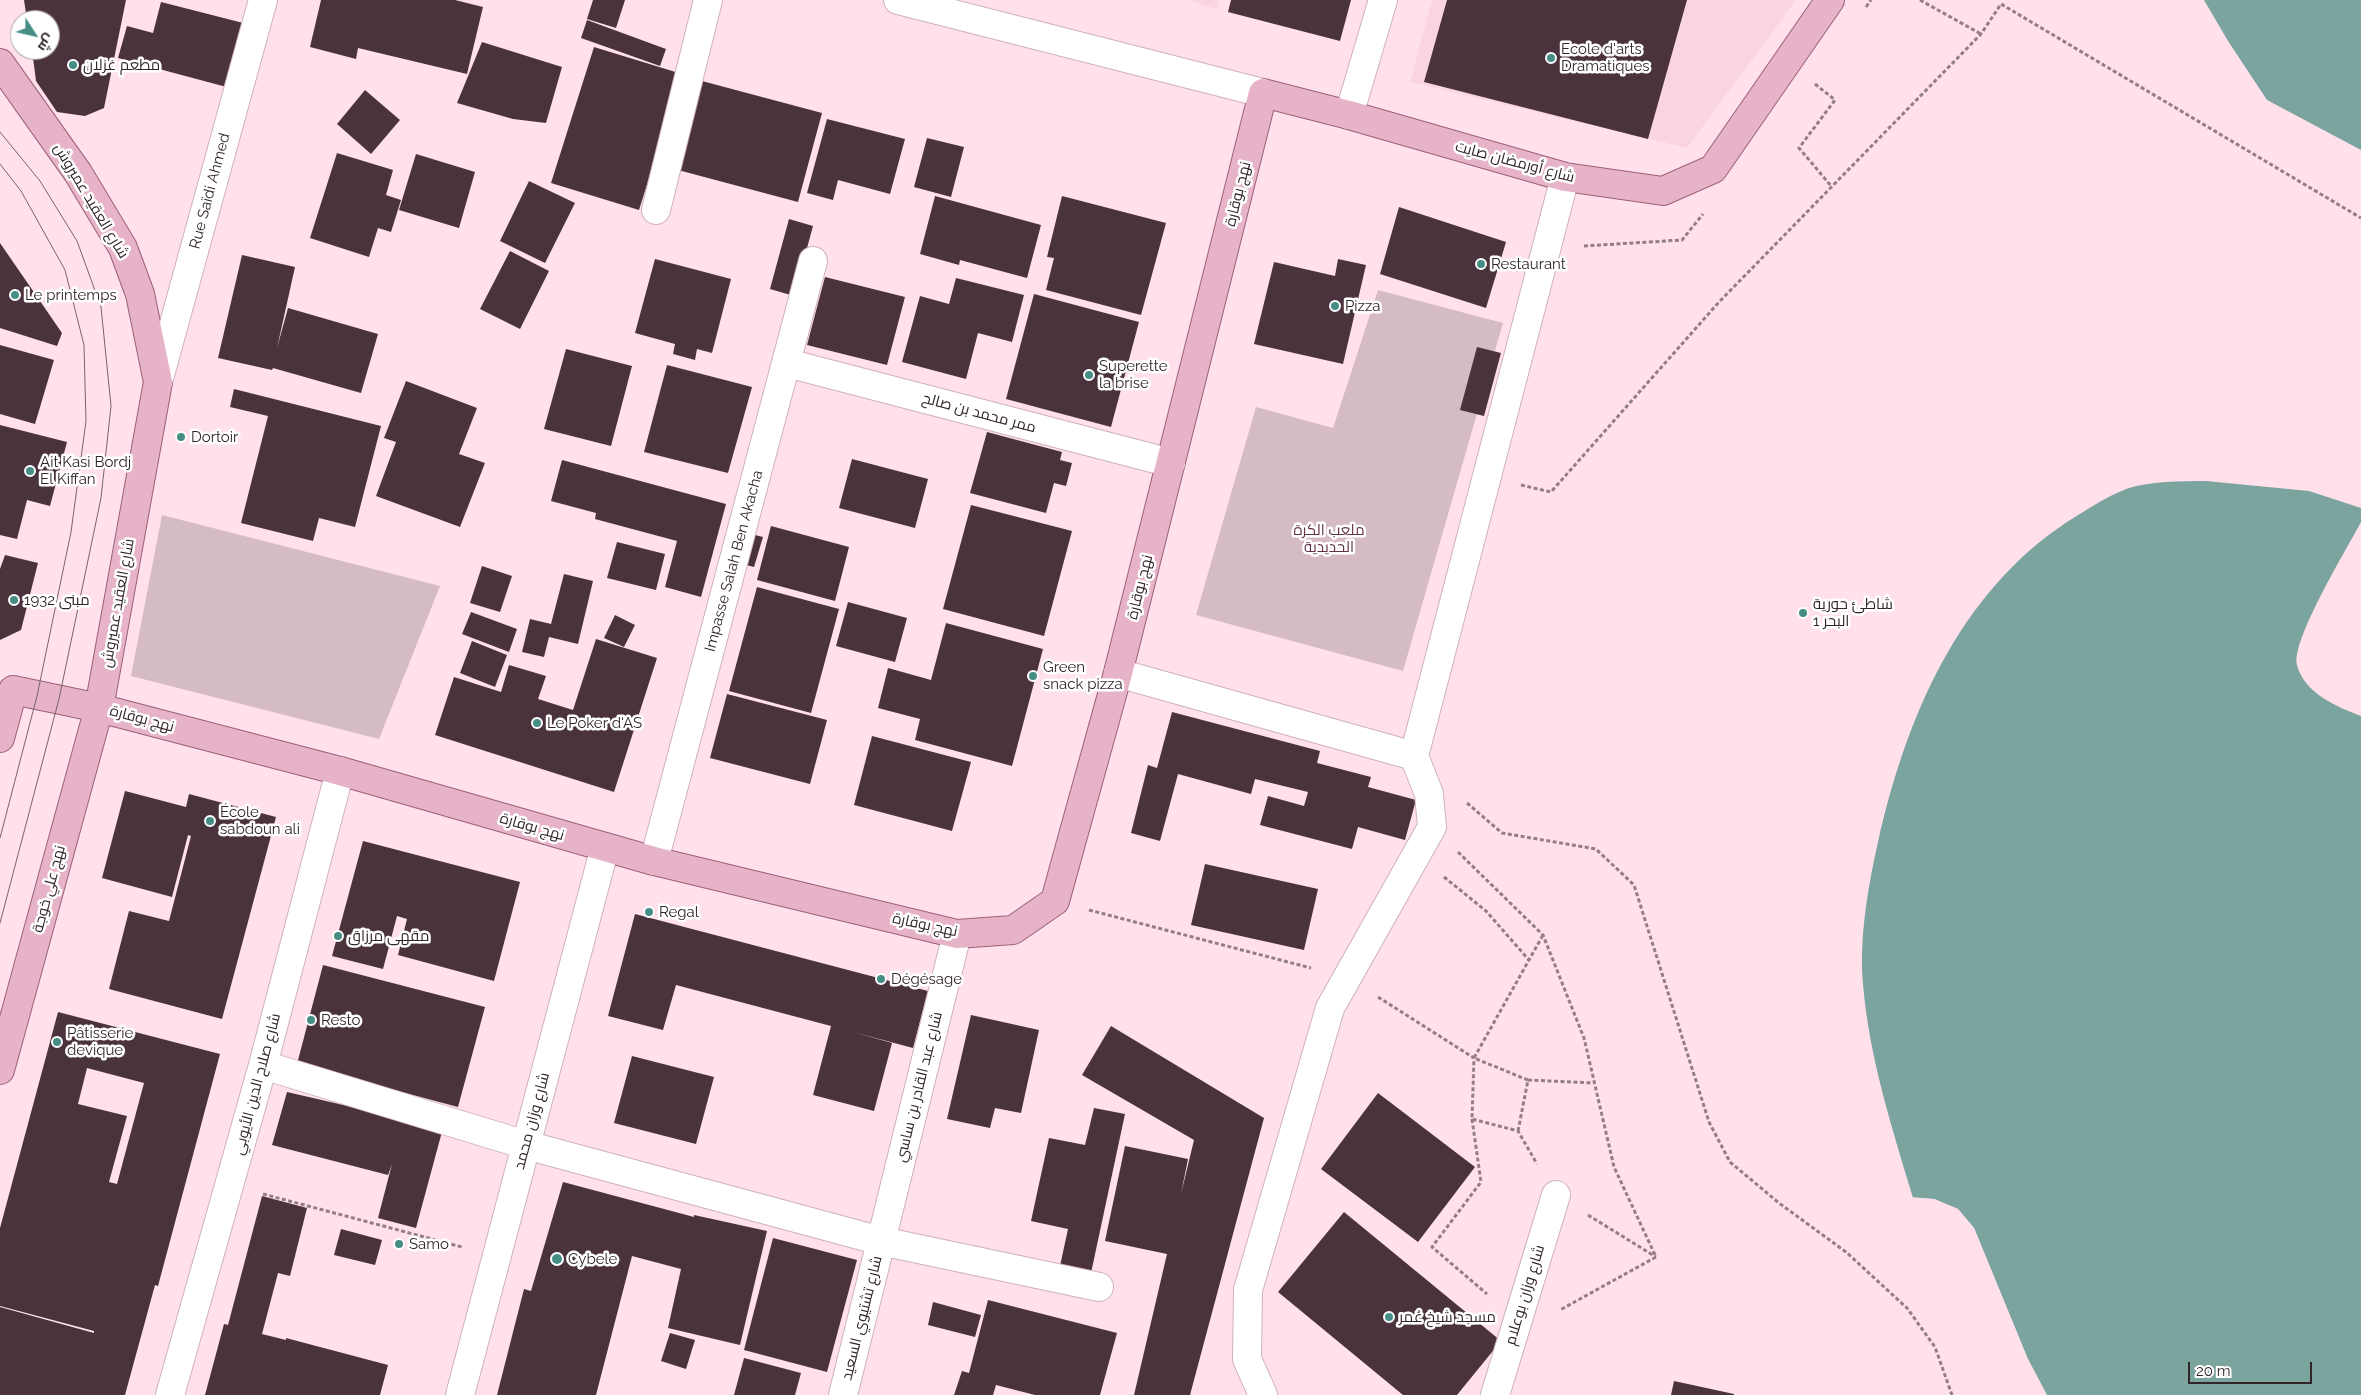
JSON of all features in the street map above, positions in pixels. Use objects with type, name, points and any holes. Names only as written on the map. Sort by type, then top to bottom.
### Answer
[{"type":"main road","name":"شارع أورمضان صايت","points":[[1263,93],[1349,115],[1565,177],[1663,191],[1713,169],[1830,0]]},
{"type":"main road","name":"شارع العقيد عميروش","points":[[0,63],[78,173],[123,248],[140,294],[158,382],[99,708]]},
{"type":"main road","name":"نهج بوقارة","points":[[6,688],[99,708],[340,772],[654,861],[957,934],[1013,930],[1055,901],[1118,673],[1263,93]]},
{"type":"main road","points":[[0,738],[6,688]]},
{"type":"main road","name":"نهج علي خوجة","points":[[0,1070],[99,708]]},
{"type":"street","name":"Rue Saïdi Ahmed","points":[[158,382],[263,0]]},
{"type":"street","points":[[656,210],[708,0]]},
{"type":"street","points":[[898,0],[1263,93]]},
{"type":"street","points":[[1349,115],[1383,0]]},
{"type":"street","points":[[1264,1395],[1247,1359],[1248,1290],[1330,1008],[1432,827],[1430,794],[1414,756],[1565,177]]},
{"type":"street","name":"Impasse Salah Ben Akacha","points":[[654,861],[813,261]]},
{"type":"street","name":"ممر محمد بن صالح","points":[[787,363],[1170,463]]},
{"type":"street","points":[[1118,673],[1414,756]]},
{"type":"street","name":"شارع صلاح الدين الأيوبي","points":[[170,1395],[263,1065],[340,772]]},
{"type":"street","name":"شارع وزان محمد","points":[[460,1395],[605,847]]},
{"type":"street","name":"شارع عبد القادر بن ساسي","points":[[881,1241],[957,934]]},
{"type":"street","points":[[263,1065],[526,1145],[881,1241],[1099,1287]]},
{"type":"street","name":"شارع وزان بوعلام","points":[[1495,1395],[1556,1195]]},
{"type":"street","name":"شارع تشتيوي السعيد","points":[[843,1395],[881,1241]]},
{"type":"path","points":[[1920,0],[1981,34]]},
{"type":"path","points":[[1512,482],[1551,492],[1719,302],[1981,34],[2001,2],[2361,218]]},
{"type":"path","points":[[1808,79],[1835,100],[1799,148],[1832,187]]},
{"type":"path","points":[[1464,801],[1502,833],[1596,850],[1634,885],[1708,1122],[1730,1162],[1779,1203],[1846,1252],[1906,1308],[1936,1347],[1952,1395]]},
{"type":"path","points":[[1455,848],[1543,935],[1584,1038],[1614,1167],[1656,1257]]},
{"type":"path","points":[[1437,872],[1486,911],[1529,960]]},
{"type":"path","points":[[1055,901],[1348,978],[1474,1058],[1528,1080],[1594,1083]]},
{"type":"path","points":[[1543,935],[1474,1058],[1472,1120],[1481,1182],[1432,1247],[1515,1328],[1656,1257]]},
{"type":"path","points":[[1528,1080],[1518,1131],[1556,1195],[1656,1257]]},
{"type":"path","points":[[1472,1120],[1518,1131]]},
{"type":"path","points":[[229,1185],[496,1257]]},
{"type":"shaded area","points":[[1187,0],[1219,0],[1217,9]]},
{"type":"shaded area","name":"Ecole d'arts Dramatiques","points":[[1432,0],[1796,0],[1687,148],[1410,82]]},
{"type":"shaded area","points":[[2204,0],[2361,0],[2361,150],[2267,100],[2228,41]]},
{"type":"shaded area","points":[[2206,481],[2309,491],[2361,508],[2361,522],[2322,594],[2302,636],[2297,653],[2297,665],[2301,675],[2314,691],[2332,703],[2361,716],[2361,1395],[2047,1395],[2027,1357],[1974,1228],[1958,1209],[1934,1199],[1913,1198],[1882,1092],[1866,1011],[1862,949],[1871,877],[1890,796],[1904,750],[1921,705],[1942,662],[1967,622],[1995,585],[2029,551],[2067,522],[2111,496],[2126,489],[2145,484]]},
{"type":"green space","name":"ملعب الكرة الحديدية","points":[[1378,290],[1503,323],[1403,671],[1196,615],[1256,407],[1333,428]]},
{"type":"green space","points":[[162,515],[440,586],[379,739],[131,676]]},
{"type":"pier","points":[[1910,1197],[1934,1199],[1958,1209],[1974,1228],[2027,1357],[2026,1361],[1972,1230],[1956,1211],[1933,1202],[1912,1201]]},
{"type":"building","name":"مطعم غزلان","points":[[24,0],[126,0],[104,108],[85,116],[57,112],[36,81],[33,60],[60,60],[60,10],[26,10]]},
{"type":"building","points":[[321,0],[455,0],[483,7],[467,74],[358,48],[356,59],[310,47]]},
{"type":"building","points":[[593,0],[625,0],[616,28],[587,19]]},
{"type":"building","points":[[1231,0],[1351,0],[1340,41],[1228,12]]},
{"type":"building","name":"Ecole d'arts Dramatiques","points":[[1447,0],[1687,0],[1648,139],[1424,82]]},
{"type":"building","points":[[161,2],[251,25],[234,89],[118,58],[127,26],[153,33]]},
{"type":"building","points":[[587,20],[666,49],[660,66],[581,38]]},
{"type":"building","points":[[482,42],[562,67],[546,123],[513,119],[457,103]]},
{"type":"building","points":[[594,47],[682,74],[639,210],[551,183]]},
{"type":"building","points":[[702,81],[822,113],[798,202],[678,170]]},
{"type":"building","points":[[365,90],[400,120],[371,154],[337,124]]},
{"type":"building","points":[[827,119],[905,139],[890,194],[838,180],[833,200],[807,193]]},
{"type":"building","points":[[927,138],[964,147],[951,197],[914,187]]},
{"type":"building","points":[[337,153],[393,170],[386,195],[401,200],[391,232],[378,228],[369,257],[310,238]]},
{"type":"building","points":[[416,154],[475,172],[459,228],[399,210]]},
{"type":"building","points":[[529,181],[575,203],[545,263],[500,241]]},
{"type":"building","points":[[935,196],[1041,225],[1027,278],[960,260],[959,265],[920,254]]},
{"type":"building","points":[[1062,196],[1166,223],[1141,315],[1046,290],[1054,258],[1047,257]]},
{"type":"building","points":[[1399,207],[1506,242],[1486,308],[1380,274]]},
{"type":"building","points":[[789,219],[813,226],[794,296],[770,289]]},
{"type":"building","points":[[0,243],[62,333],[57,346],[0,328]]},
{"type":"building","points":[[510,251],[549,271],[520,329],[480,309]]},
{"type":"building","points":[[242,255],[295,267],[277,348],[288,308],[378,334],[361,393],[273,368],[272,370],[218,358]]},
{"type":"building","points":[[655,259],[731,279],[712,353],[697,349],[695,360],[673,354],[675,344],[635,333]]},
{"type":"building","points":[[1338,259],[1366,265],[1343,364],[1254,344],[1274,262],[1335,276]]},
{"type":"building","points":[[825,277],[905,297],[887,365],[807,345]]},
{"type":"building","points":[[956,278],[1024,295],[1012,342],[978,333],[966,379],[902,362],[920,296],[949,304]]},
{"type":"building","points":[[1034,294],[1139,322],[1111,427],[1006,399]]},
{"type":"building","points":[[0,345],[54,360],[35,424],[0,414]]},
{"type":"building","points":[[1477,347],[1501,353],[1484,416],[1460,410]]},
{"type":"building","points":[[566,349],[632,366],[611,446],[544,429]]},
{"type":"building","points":[[667,365],[752,387],[728,473],[644,452]]},
{"type":"building","points":[[406,381],[477,408],[459,454],[485,463],[460,527],[376,496],[396,442],[384,438]]},
{"type":"building","points":[[234,389],[381,426],[355,527],[319,518],[313,541],[241,523],[268,416],[230,407]]},
{"type":"building","name":"Ait Kasi Bordj El Kiffan","points":[[0,425],[67,442],[50,506],[27,500],[17,539],[0,535]]},
{"type":"building","points":[[987,432],[1062,452],[1060,460],[1072,463],[1066,486],[1054,483],[1046,513],[970,493]]},
{"type":"building","points":[[852,459],[928,479],[915,528],[839,508]]},
{"type":"building","points":[[562,460],[726,504],[701,597],[665,587],[677,541],[595,519],[596,513],[551,501]]},
{"type":"building","points":[[971,505],[1072,531],[1044,636],[943,609]]},
{"type":"building","points":[[771,526],[849,547],[835,601],[757,580]]},
{"type":"building","points":[[747,533],[763,537],[754,567],[738,563]]},
{"type":"building","points":[[617,542],[665,554],[656,590],[607,578]]},
{"type":"building","name":"مبنى 1932","points":[[5,555],[38,563],[21,630],[0,640],[0,569]]},
{"type":"building","points":[[482,566],[512,576],[500,612],[470,603]]},
{"type":"building","points":[[564,574],[593,581],[578,644],[549,637],[544,657],[522,652],[530,619],[551,624]]},
{"type":"building","points":[[757,587],[839,609],[811,713],[729,691]]},
{"type":"building","points":[[848,602],[907,618],[895,662],[836,646]]},
{"type":"building","points":[[471,612],[517,629],[509,652],[462,634]]},
{"type":"building","points":[[615,615],[635,625],[624,647],[604,638]]},
{"type":"building","points":[[946,623],[1043,649],[1012,766],[915,740],[920,719],[878,708],[888,668],[931,680]]},
{"type":"building","name":"Le Poker d'AS","points":[[596,639],[657,658],[614,792],[435,735],[454,677],[501,692],[509,665],[546,676],[538,699],[573,710]]},
{"type":"building","points":[[472,641],[507,655],[495,687],[460,673]]},
{"type":"building","points":[[727,694],[827,720],[810,784],[710,758]]},
{"type":"building","points":[[1172,712],[1320,751],[1317,763],[1371,777],[1368,787],[1416,800],[1405,840],[1358,827],[1352,849],[1260,825],[1268,796],[1304,806],[1308,792],[1255,779],[1251,794],[1178,774],[1160,841],[1131,833],[1148,765],[1157,768]]},
{"type":"building","points":[[872,736],[971,762],[952,831],[854,805]]},
{"type":"building","points":[[125,791],[186,807],[189,794],[276,817],[222,1019],[109,989],[129,911],[169,921],[191,836],[188,835],[172,897],[102,878]]},
{"type":"building","points":[[363,841],[520,882],[494,981],[398,955],[407,919],[397,916],[383,969],[332,956]]},
{"type":"building","points":[[1205,864],[1318,889],[1304,950],[1191,925]]},
{"type":"building","points":[[635,914],[928,991],[913,1048],[853,1032],[892,1043],[874,1111],[813,1095],[831,1026],[676,985],[663,1030],[608,1016]]},
{"type":"building","points":[[323,965],[485,1007],[458,1107],[297,1064]]},
{"type":"building","points":[[58,1012],[220,1054],[158,1286],[155,1285],[125,1395],[0,1395],[0,1307],[94,1333],[94,1331],[0,1306],[0,1228]],"holes":[[[87,1068],[144,1083],[117,1184],[109,1182],[127,1116],[78,1104]]]},
{"type":"building","points":[[971,1015],[1039,1030],[1021,1113],[995,1108],[990,1128],[947,1119]]},
{"type":"building","points":[[1111,1026],[1264,1118],[1190,1395],[1134,1395],[1167,1254],[1105,1241],[1125,1146],[1188,1159],[1181,1194],[1194,1140],[1082,1075]]},
{"type":"building","points":[[632,1056],[714,1077],[696,1144],[614,1123]]},
{"type":"building","points":[[287,1092],[443,1128],[416,1228],[378,1218],[392,1164],[388,1175],[272,1145]]},
{"type":"building","points":[[1378,1093],[1475,1167],[1418,1242],[1321,1169]]},
{"type":"building","points":[[1094,1108],[1125,1114],[1091,1273],[1060,1266],[1068,1229],[1031,1221],[1049,1138],[1085,1145]]},
{"type":"building","points":[[563,1182],[694,1217],[694,1215],[767,1231],[740,1345],[668,1328],[681,1269],[632,1256],[596,1395],[497,1395],[524,1289],[531,1291]]},
{"type":"building","points":[[262,1196],[307,1208],[290,1276],[278,1273],[262,1334],[286,1340],[286,1338],[388,1365],[380,1395],[205,1395],[224,1324],[228,1325]]},
{"type":"building","name":"مسجد شيخ عُمر","points":[[1344,1212],[1501,1341],[1457,1395],[1403,1395],[1278,1292]]},
{"type":"building","points":[[341,1229],[382,1240],[375,1265],[334,1255]]},
{"type":"building","points":[[773,1238],[857,1260],[827,1372],[744,1350]]},
{"type":"building","points":[[988,1300],[1117,1333],[1100,1395],[1035,1395],[996,1385],[993,1395],[954,1395],[962,1371],[969,1373]]},
{"type":"building","points":[[933,1302],[981,1315],[975,1337],[928,1325]]},
{"type":"building","points":[[670,1333],[695,1340],[686,1369],[661,1361]]},
{"type":"building","points":[[744,1358],[801,1373],[795,1395],[734,1395]]},
{"type":"building","points":[[1674,1381],[1734,1394],[1734,1395],[1671,1395]]},
{"type":"tram line","points":[[0,132],[40,181],[77,241],[101,307],[111,406],[101,498],[59,699],[0,923]]},
{"type":"tram line","points":[[0,164],[21,191],[65,270],[84,345],[86,421],[71,532],[37,696],[0,838]]},
{"type":"place","name":"Ecole d'arts Dramatiques","points":[[1551,58]]},
{"type":"place","name":"مطعم غزلان","points":[[73,65]]},
{"type":"place","name":"Restaurant","points":[[1481,264]]},
{"type":"place","name":"Le printemps","points":[[15,295]]},
{"type":"place","name":"Pizza","points":[[1335,306]]},
{"type":"place","name":"Superette la brise","points":[[1089,375]]},
{"type":"place","name":"Dortoir","points":[[181,437]]},
{"type":"place","name":"Ait Kasi Bordj El Kiffan","points":[[30,471]]},
{"type":"place","name":"مبنى 1932","points":[[14,600]]},
{"type":"place","name":"شاطئ حورية البحر 1","points":[[1803,613]]},
{"type":"place","name":"Green snack pizza","points":[[1033,676]]},
{"type":"place","name":"Le Poker d'AS","points":[[537,723]]},
{"type":"place","name":"École sabdoun ali","points":[[210,821]]},
{"type":"place","name":"Regal","points":[[649,912]]},
{"type":"place","name":"مقهى مرزاق","points":[[338,936]]},
{"type":"place","name":"Dégésage","points":[[881,979]]},
{"type":"place","name":"Resto","points":[[311,1020]]},
{"type":"place","name":"Pâtisserie devique","points":[[57,1042]]},
{"type":"place","name":"Samo","points":[[399,1244]]},
{"type":"place","name":"Cybele","points":[[557,1259]]},
{"type":"place","name":"مسجد شيخ عُمر","points":[[1389,1317]]}]
